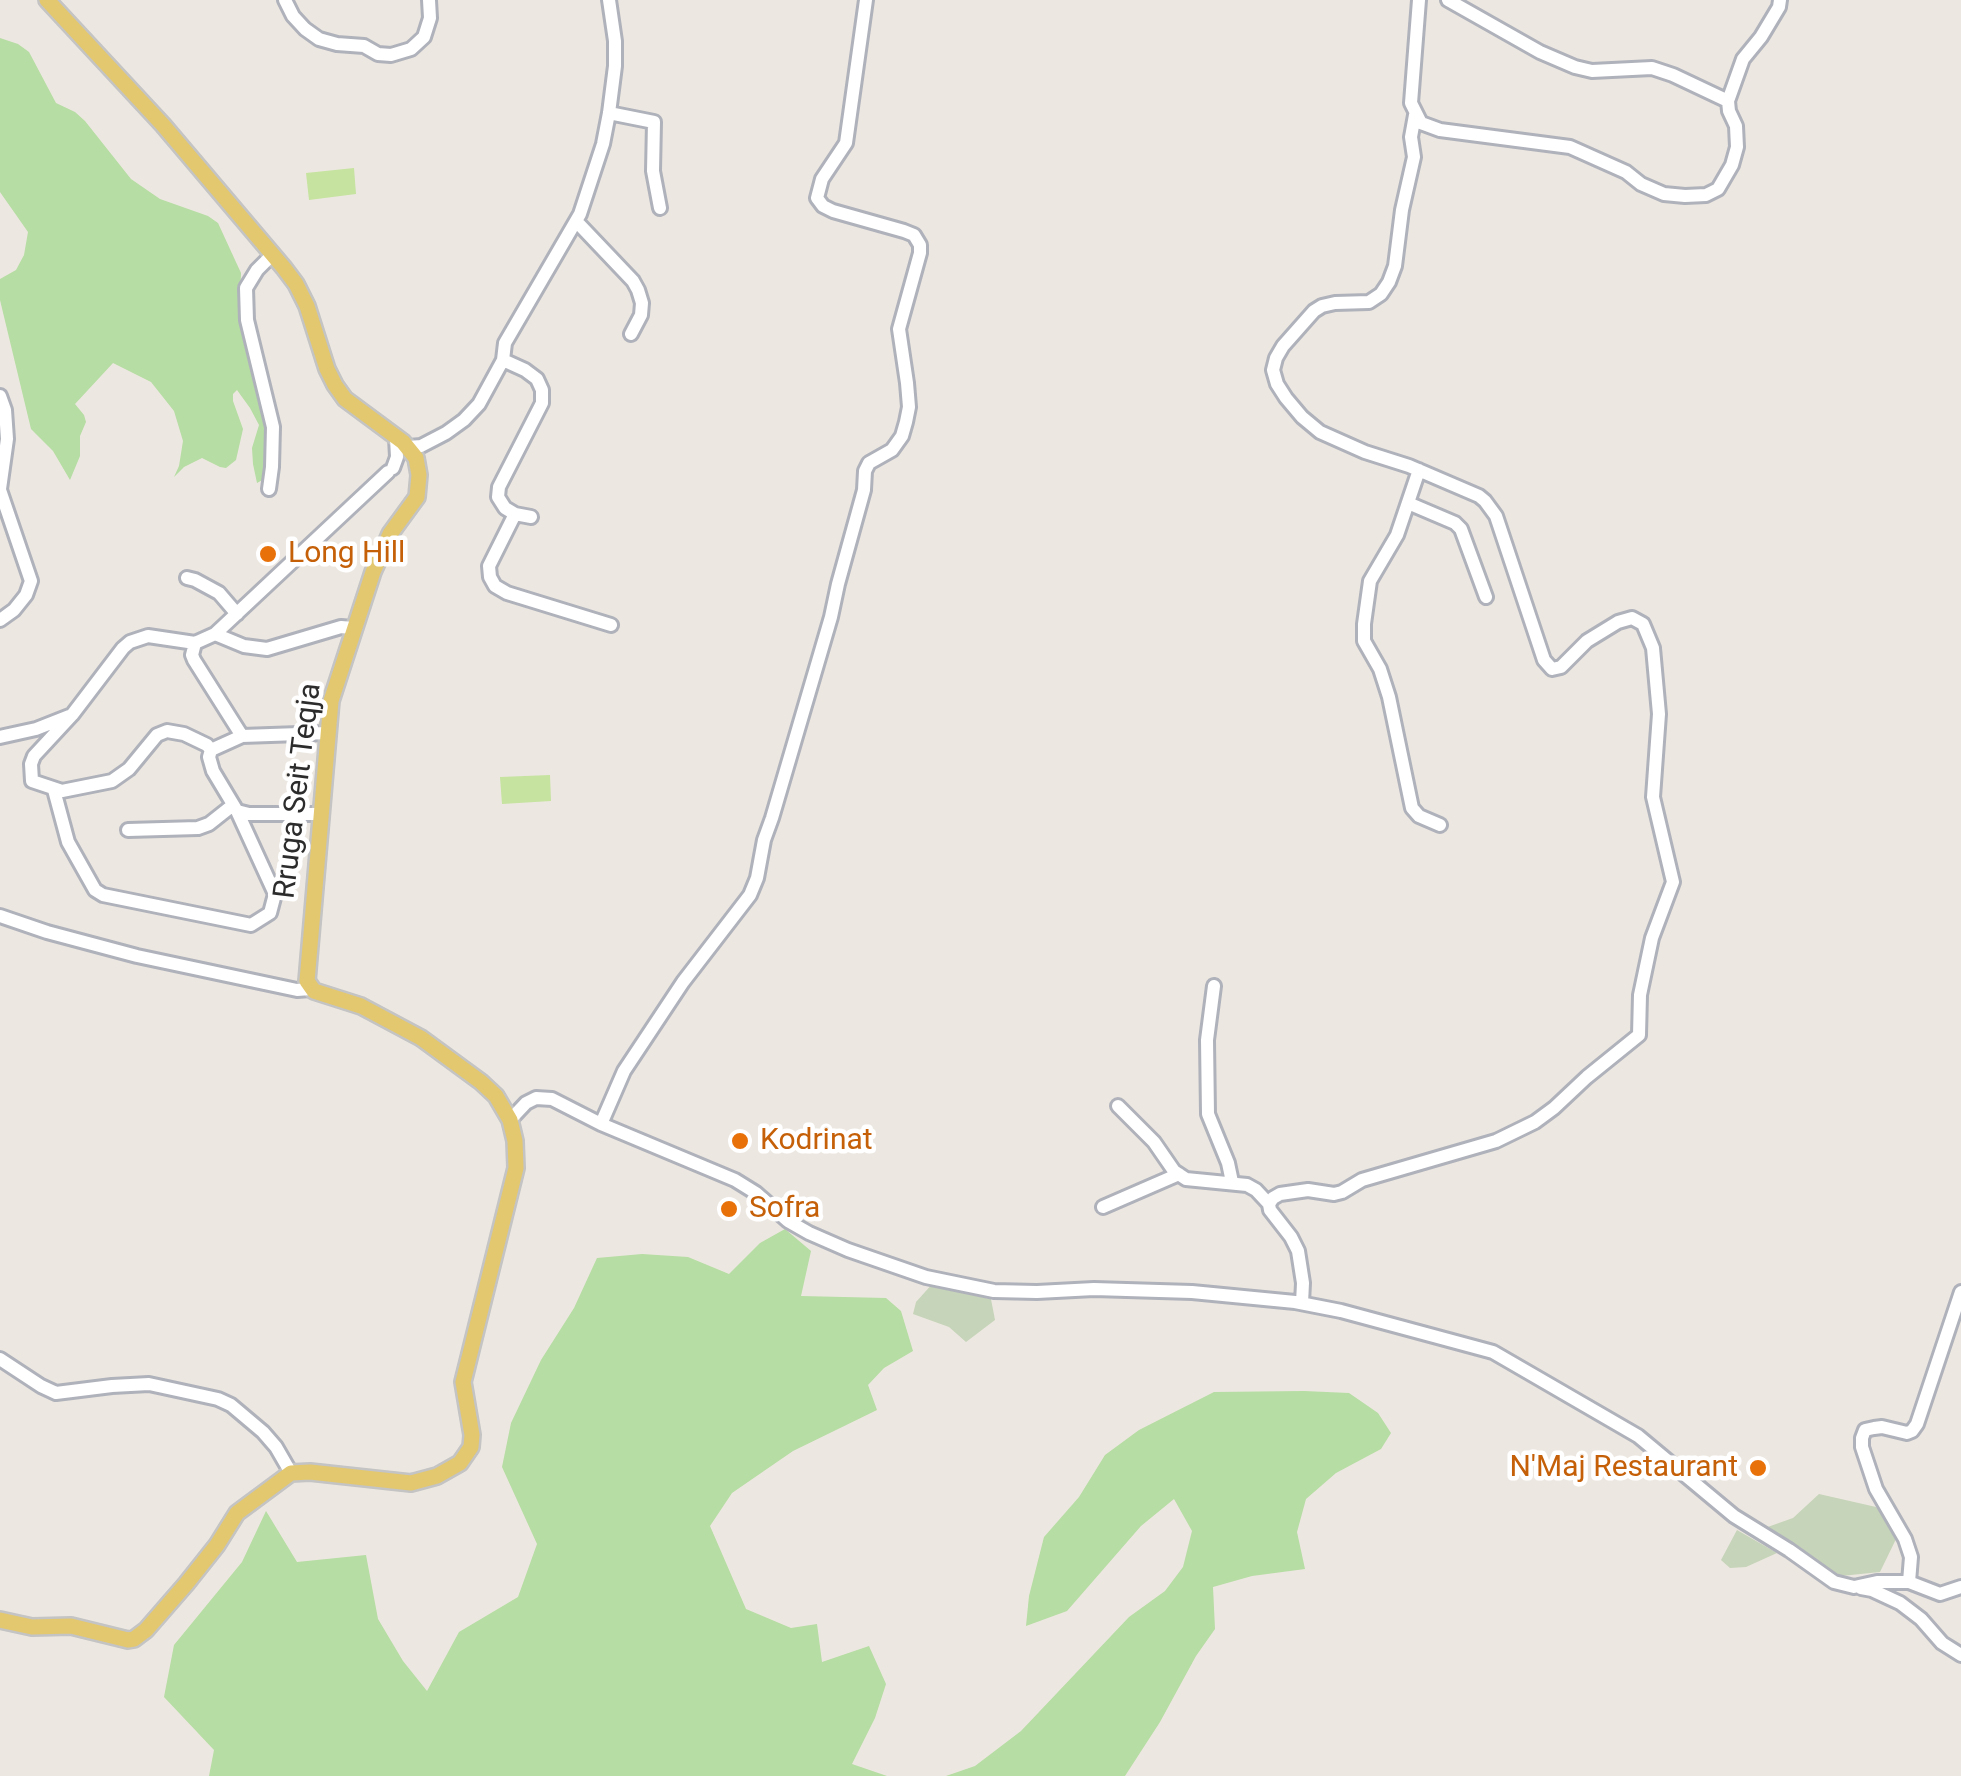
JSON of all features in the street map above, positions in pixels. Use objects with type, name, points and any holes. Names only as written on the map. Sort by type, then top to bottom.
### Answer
[{"type":"main road","points":[[47,0],[163,124],[273,254],[296,284],[334,386],[402,443]]},
{"type":"main road","name":"Rruga Seit Teqja","points":[[311,988],[307,977],[332,701],[373,572],[390,534],[417,497],[420,475],[416,458],[402,443]]},
{"type":"main road","points":[[0,1620],[32,1627],[71,1626],[128,1640],[140,1636],[217,1545],[237,1513],[291,1473],[411,1483],[460,1464],[471,1447],[464,1382],[514,1181],[515,1142],[510,1120],[496,1096],[481,1082],[420,1038],[361,1006],[311,988]]},
{"type":"street","points":[[284,0],[292,16],[318,39],[364,46],[378,54],[391,55],[411,49],[424,37],[430,18],[429,0]]},
{"type":"street","points":[[211,750],[195,739],[167,731],[157,736],[129,769],[112,781],[54,790],[32,781],[31,764],[40,748],[72,715],[130,642],[148,636],[195,643],[216,634],[391,470],[402,443],[421,446],[464,420],[486,393],[503,360],[505,342],[576,221],[603,144],[615,66],[609,0]]},
{"type":"street","points":[[601,1124],[624,1071],[682,982],[750,895],[831,618],[864,490],[865,471],[870,463],[892,450],[906,422],[908,395],[900,329],[920,245],[914,235],[833,211],[817,198],[822,179],[846,143],[866,0]]},
{"type":"street","points":[[1419,0],[1411,102],[1420,122],[1440,130],[1570,147],[1664,194],[1706,195],[1725,179],[1738,146],[1728,101],[1743,60],[1779,8],[1780,0]]},
{"type":"street","points":[[1448,0],[1540,52],[1575,67],[1592,71],[1652,68],[1728,101]]},
{"type":"street","points":[[609,113],[654,122],[653,172],[660,208]]},
{"type":"street","points":[[1269,1204],[1280,1194],[1308,1190],[1342,1192],[1362,1180],[1496,1141],[1554,1108],[1639,1035],[1640,995],[1652,938],[1673,882],[1653,797],[1659,714],[1653,648],[1643,624],[1632,618],[1618,622],[1586,641],[1561,667],[1552,669],[1544,660],[1491,507],[1479,496],[1320,432],[1286,398],[1272,370],[1283,346],[1314,311],[1335,303],[1370,302],[1389,282],[1414,157],[1411,137],[1415,115]]},
{"type":"street","points":[[576,221],[638,290],[641,314],[631,334]]},
{"type":"street","points":[[269,489],[273,427],[247,320],[246,288],[273,254]]},
{"type":"street","points":[[503,360],[525,370],[542,390],[542,402],[498,487],[498,497],[505,508],[532,517]]},
{"type":"street","points":[[0,396],[7,439],[0,490],[30,581],[26,595],[0,620]]},
{"type":"street","points":[[1419,470],[1398,535],[1371,580],[1364,641],[1380,669],[1389,698],[1412,808],[1419,816],[1440,825]]},
{"type":"street","points":[[1408,503],[1461,529],[1486,598]]},
{"type":"street","points":[[515,514],[490,566],[495,586],[611,625]]},
{"type":"street","points":[[187,578],[219,593],[237,614]]},
{"type":"street","points":[[216,634],[244,646],[266,649],[340,627],[353,628]]},
{"type":"street","points":[[195,643],[194,660],[242,736]]},
{"type":"street","points":[[0,737],[72,715]]},
{"type":"street","points":[[54,790],[68,842],[95,890],[251,925],[270,913],[275,894],[213,770],[211,750],[242,736],[328,734]]},
{"type":"street","points":[[235,808],[249,814],[314,814]]},
{"type":"street","points":[[128,830],[198,828],[235,808]]},
{"type":"street","points":[[0,916],[138,956],[297,990],[311,988]]},
{"type":"street","points":[[1214,986],[1208,1040],[1208,1114],[1232,1182]]},
{"type":"street","points":[[510,1120],[526,1103],[543,1098],[562,1103],[601,1124],[736,1180],[788,1222],[810,1234],[926,1277],[994,1290],[1192,1292],[1302,1303],[1493,1352],[1638,1436],[1752,1529],[1834,1582],[1872,1590],[1900,1603],[1942,1643],[1961,1655]]},
{"type":"street","points":[[1118,1106],[1154,1142],[1174,1171],[1186,1179],[1232,1182],[1256,1190],[1298,1251],[1302,1303]]},
{"type":"street","points":[[1103,1206],[1179,1174]]},
{"type":"street","points":[[1909,1582],[1911,1557],[1896,1520],[1876,1489],[1862,1438],[1865,1430],[1882,1428],[1908,1433],[1917,1424],[1961,1292]]},
{"type":"street","points":[[0,1358],[56,1393],[149,1384],[218,1399],[264,1432],[291,1473]]},
{"type":"street","points":[[1854,1586],[1909,1582],[1940,1594],[1961,1587]]},
{"type":"green space","points":[[0,38],[29,52],[56,103],[85,121],[131,179],[160,199],[218,223],[241,273],[240,299],[269,427],[266,478],[257,483],[252,448],[259,425],[237,390],[233,401],[243,429],[236,460],[226,468],[202,458],[174,477],[183,441],[174,411],[151,382],[113,363],[75,404],[86,422],[80,436],[80,456],[70,480],[53,451],[31,429],[0,300],[0,279],[16,270],[24,255],[28,232],[0,192]]},
{"type":"green space","points":[[354,168],[356,194],[309,200],[306,173]]},
{"type":"green space","points":[[550,775],[551,801],[502,804],[500,777]]},
{"type":"green space","points":[[785,1229],[811,1251],[801,1296],[886,1298],[901,1311],[913,1351],[884,1368],[868,1385],[877,1410],[793,1451],[732,1493],[710,1526],[746,1609],[791,1628],[817,1624],[822,1662],[869,1646],[886,1684],[875,1718],[852,1764],[887,1776],[209,1776],[214,1750],[164,1697],[174,1645],[242,1562],[266,1511],[297,1562],[366,1555],[378,1619],[427,1691],[459,1632],[518,1597],[537,1544],[502,1467],[511,1423],[597,1258],[642,1254],[688,1257],[729,1274],[760,1243]]},
{"type":"green space","points":[[934,1282],[990,1294],[995,1320],[966,1342],[949,1327],[913,1314],[916,1302]]},
{"type":"green space","points":[[1214,1392],[1349,1393],[1378,1413],[1391,1433],[1381,1449],[1336,1473],[1306,1499],[1297,1532],[1305,1569],[1252,1576],[1213,1587],[1215,1629],[1125,1776],[946,1776],[975,1766],[1021,1731],[1129,1617],[1165,1591],[1183,1567],[1192,1531],[1174,1499],[1141,1526],[1067,1611],[1026,1626],[1029,1596],[1044,1537],[1079,1497],[1105,1455],[1139,1430]]},
{"type":"green space","points":[[1819,1494],[1876,1507],[1888,1517],[1897,1537],[1880,1572],[1841,1576],[1762,1529],[1793,1518]]},
{"type":"green space","points":[[1737,1530],[1777,1553],[1746,1567],[1730,1568],[1721,1560]]},
{"type":"place","name":"Long Hill","points":[[268,554]]},
{"type":"place","name":"Kodrinat","points":[[740,1141]]},
{"type":"place","name":"Sofra","points":[[729,1209]]},
{"type":"place","name":"N'Maj Restaurant","points":[[1758,1468]]}]
